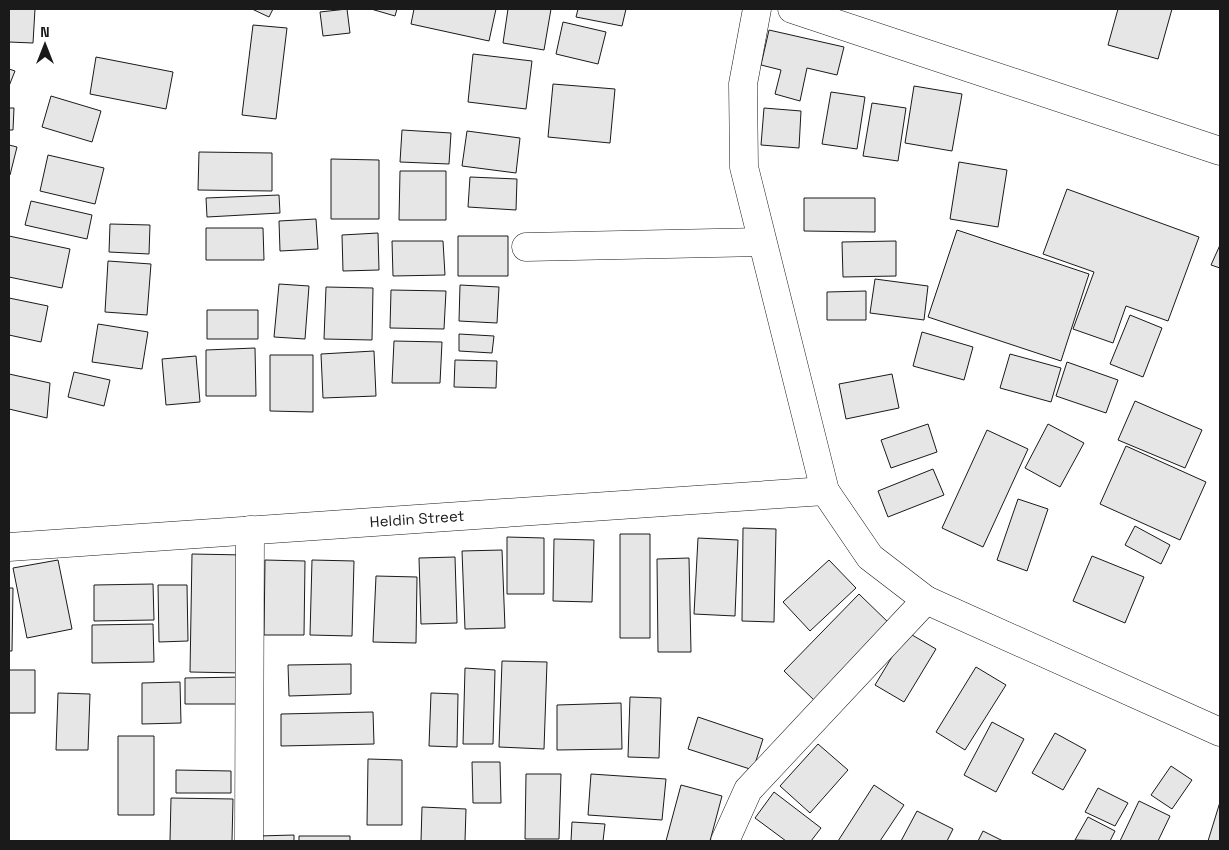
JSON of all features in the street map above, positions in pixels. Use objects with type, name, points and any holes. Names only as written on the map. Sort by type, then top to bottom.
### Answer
[{"type":"street","points":[[757,9],[743,84],[744,167],[825,491],[870,557],[926,600],[1220,732]]},
{"type":"street","points":[[792,9],[1220,151]]},
{"type":"street","points":[[526,247],[762,242]]},
{"type":"street","name":"Heldin Street","points":[[9,547],[825,491]]},
{"type":"street","points":[[249,841],[250,530]]},
{"type":"street","points":[[725,841],[748,790],[926,600]]},
{"type":"building","points":[[9,9],[35,9],[33,43],[9,42]]},
{"type":"building","points":[[252,9],[273,9],[269,17]]},
{"type":"building","points":[[347,9],[350,33],[323,36],[320,12]]},
{"type":"building","points":[[371,9],[397,9],[395,16]]},
{"type":"building","points":[[414,9],[496,9],[489,41],[411,24]]},
{"type":"building","points":[[508,9],[551,9],[544,50],[503,43]]},
{"type":"building","points":[[578,9],[626,9],[622,26],[576,17]]},
{"type":"building","points":[[1118,9],[1172,9],[1158,59],[1108,45]]},
{"type":"building","points":[[563,22],[606,32],[598,64],[556,54]]},
{"type":"building","points":[[253,25],[287,28],[276,119],[242,115]]},
{"type":"building","points":[[769,30],[844,47],[837,75],[807,68],[800,101],[775,94],[781,70],[761,65]]},
{"type":"building","points":[[473,54],[532,61],[526,109],[468,102]]},
{"type":"building","points":[[96,57],[173,72],[166,109],[90,94]]},
{"type":"building","points":[[9,69],[15,71],[9,86]]},
{"type":"building","points":[[553,84],[615,89],[610,143],[548,137]]},
{"type":"building","points":[[914,86],[962,94],[952,151],[905,143]]},
{"type":"building","points":[[831,92],[865,97],[857,149],[822,144]]},
{"type":"building","points":[[51,96],[101,111],[92,142],[42,127]]},
{"type":"building","points":[[872,103],[906,108],[898,161],[863,156]]},
{"type":"building","points":[[9,108],[14,108],[13,130],[9,130]]},
{"type":"building","points":[[764,108],[801,111],[799,148],[761,145]]},
{"type":"building","points":[[402,130],[451,133],[449,164],[400,162]]},
{"type":"building","points":[[467,131],[520,138],[516,173],[462,166]]},
{"type":"building","points":[[9,145],[17,147],[10,175],[9,174]]},
{"type":"building","points":[[199,152],[272,153],[272,191],[198,190]]},
{"type":"building","points":[[48,155],[104,168],[95,204],[40,191]]},
{"type":"building","points":[[331,159],[379,160],[379,219],[331,219]]},
{"type":"building","points":[[959,162],[1007,170],[998,227],[950,219]]},
{"type":"building","points":[[400,171],[446,171],[446,220],[399,220]]},
{"type":"building","points":[[470,177],[517,179],[516,210],[468,207]]},
{"type":"building","points":[[1067,189],[1199,237],[1168,321],[1126,306],[1113,343],[1073,329],[1094,272],[1043,254]]},
{"type":"building","points":[[279,195],[280,213],[207,217],[206,198]]},
{"type":"building","points":[[804,198],[875,198],[875,232],[804,231]]},
{"type":"building","points":[[31,201],[92,215],[87,239],[25,225]]},
{"type":"building","points":[[316,219],[318,249],[280,251],[279,221]]},
{"type":"building","points":[[110,224],[150,225],[149,254],[109,252]]},
{"type":"building","points":[[206,228],[263,228],[264,260],[206,260]]},
{"type":"building","points":[[957,230],[1089,274],[1061,361],[928,317]]},
{"type":"building","points":[[378,233],[379,270],[343,271],[342,235]]},
{"type":"building","points":[[9,236],[70,249],[62,288],[9,277]]},
{"type":"building","points":[[458,236],[508,236],[508,276],[458,276]]},
{"type":"building","points":[[392,241],[443,241],[445,275],[393,276]]},
{"type":"building","points":[[896,241],[896,276],[843,277],[842,242]]},
{"type":"building","points":[[1220,245],[1220,268],[1211,265]]},
{"type":"building","points":[[108,261],[151,264],[147,315],[105,312]]},
{"type":"building","points":[[875,279],[928,286],[924,320],[870,313]]},
{"type":"building","points":[[279,284],[309,286],[305,339],[274,337]]},
{"type":"building","points":[[460,285],[499,287],[497,323],[459,321]]},
{"type":"building","points":[[326,287],[373,288],[372,340],[324,339]]},
{"type":"building","points":[[391,290],[446,291],[444,329],[390,328]]},
{"type":"building","points":[[866,291],[866,320],[827,320],[827,292]]},
{"type":"building","points":[[9,298],[48,306],[41,342],[9,335]]},
{"type":"building","points":[[207,310],[258,310],[258,339],[207,339]]},
{"type":"building","points":[[1130,315],[1162,328],[1143,377],[1110,364]]},
{"type":"building","points":[[98,324],[148,332],[142,369],[92,362]]},
{"type":"building","points":[[922,332],[973,347],[964,380],[913,366]]},
{"type":"building","points":[[459,334],[494,336],[492,353],[459,351]]},
{"type":"building","points":[[394,341],[442,342],[440,383],[392,383]]},
{"type":"building","points":[[255,348],[256,396],[206,396],[206,350]]},
{"type":"building","points":[[374,351],[376,396],[323,398],[321,354]]},
{"type":"building","points":[[1010,354],[1061,368],[1051,402],[1000,388]]},
{"type":"building","points":[[270,355],[313,355],[313,412],[270,411]]},
{"type":"building","points":[[196,356],[200,402],[166,405],[162,359]]},
{"type":"building","points":[[455,360],[497,361],[496,388],[454,387]]},
{"type":"building","points":[[1067,362],[1118,380],[1106,413],[1056,396]]},
{"type":"building","points":[[74,372],[110,380],[104,406],[68,397]]},
{"type":"building","points":[[9,374],[50,383],[47,418],[9,409]]},
{"type":"building","points":[[892,374],[899,408],[846,419],[839,384]]},
{"type":"building","points":[[1135,401],[1202,430],[1185,468],[1118,440]]},
{"type":"building","points":[[928,424],[937,452],[891,468],[881,440]]},
{"type":"building","points":[[1048,424],[1084,443],[1060,487],[1025,468]]},
{"type":"building","points":[[987,430],[1028,449],[983,547],[942,528]]},
{"type":"building","points":[[1126,446],[1206,482],[1180,540],[1100,504]]},
{"type":"building","points":[[933,469],[944,495],[888,517],[878,491]]},
{"type":"building","points":[[1018,499],[1048,509],[1027,571],[997,560]]},
{"type":"building","points":[[1135,526],[1170,545],[1161,564],[1125,545]]},
{"type":"building","points":[[743,528],[776,529],[774,622],[742,621]]},
{"type":"building","points":[[620,534],[650,534],[650,638],[620,638]]},
{"type":"building","points":[[507,537],[544,538],[544,594],[507,594]]},
{"type":"building","points":[[698,538],[738,540],[735,616],[694,614]]},
{"type":"building","points":[[554,539],[594,540],[592,602],[553,601]]},
{"type":"building","points":[[502,550],[505,628],[465,629],[462,551]]},
{"type":"building","points":[[192,554],[245,555],[243,673],[190,672]]},
{"type":"building","points":[[1092,556],[1144,577],[1125,623],[1073,601]]},
{"type":"building","points":[[455,557],[457,623],[421,624],[419,558]]},
{"type":"building","points":[[689,558],[691,652],[658,652],[657,559]]},
{"type":"building","points":[[58,560],[72,629],[27,638],[13,568]]},
{"type":"building","points":[[265,560],[305,561],[304,635],[264,635]]},
{"type":"building","points":[[312,560],[354,561],[352,636],[310,635]]},
{"type":"building","points":[[829,560],[856,588],[810,631],[783,602]]},
{"type":"building","points":[[376,576],[417,577],[416,643],[373,642]]},
{"type":"building","points":[[153,584],[154,620],[94,621],[94,585]]},
{"type":"building","points":[[158,585],[187,585],[188,641],[159,642]]},
{"type":"building","points":[[9,588],[13,588],[12,651],[9,651]]},
{"type":"building","points":[[859,594],[891,625],[816,702],[784,671]]},
{"type":"building","points":[[153,624],[154,662],[92,663],[92,625]]},
{"type":"building","points":[[907,632],[936,649],[904,702],[875,685]]},
{"type":"building","points":[[502,661],[547,662],[544,749],[499,747]]},
{"type":"building","points":[[351,664],[351,694],[289,696],[288,665]]},
{"type":"building","points":[[976,667],[1006,685],[965,750],[936,732]]},
{"type":"building","points":[[465,668],[495,670],[493,744],[463,744]]},
{"type":"building","points":[[9,670],[35,670],[35,713],[9,713]]},
{"type":"building","points":[[243,677],[243,704],[185,704],[185,678]]},
{"type":"building","points":[[180,682],[181,723],[142,724],[142,683]]},
{"type":"building","points":[[58,693],[90,694],[88,750],[56,750]]},
{"type":"building","points":[[431,693],[458,694],[457,747],[429,746]]},
{"type":"building","points":[[630,697],[661,698],[659,758],[628,757]]},
{"type":"building","points":[[621,703],[622,749],[557,750],[557,705]]},
{"type":"building","points":[[373,712],[374,744],[281,746],[281,714]]},
{"type":"building","points":[[698,717],[763,739],[753,770],[688,749]]},
{"type":"building","points":[[992,722],[1024,739],[996,792],[964,775]]},
{"type":"building","points":[[1055,733],[1086,750],[1063,790],[1032,773]]},
{"type":"building","points":[[118,736],[154,736],[154,815],[118,815]]},
{"type":"building","points":[[818,744],[848,770],[810,813],[780,786]]},
{"type":"building","points":[[368,759],[402,760],[402,825],[367,825]]},
{"type":"building","points":[[472,762],[500,762],[501,803],[473,803]]},
{"type":"building","points":[[1171,766],[1192,780],[1172,809],[1151,795]]},
{"type":"building","points":[[176,770],[231,771],[231,793],[176,793]]},
{"type":"building","points":[[526,774],[561,774],[559,839],[525,839]]},
{"type":"building","points":[[591,774],[666,779],[662,820],[588,815]]},
{"type":"building","points":[[681,785],[722,796],[710,841],[666,841]]},
{"type":"building","points":[[874,785],[904,805],[880,841],[838,841]]},
{"type":"building","points":[[1098,788],[1128,803],[1115,826],[1085,812]]},
{"type":"building","points":[[774,792],[821,828],[811,841],[786,841],[755,818]]},
{"type":"building","points":[[171,798],[233,799],[232,841],[170,841]]},
{"type":"building","points":[[1139,801],[1170,816],[1158,841],[1120,841]]},
{"type":"building","points":[[1220,802],[1220,841],[1208,841]]},
{"type":"building","points":[[422,807],[466,809],[465,841],[421,841]]},
{"type":"building","points":[[917,811],[953,829],[947,841],[901,841]]},
{"type":"building","points":[[1088,817],[1115,831],[1110,841],[1075,840]]},
{"type":"building","points":[[572,822],[605,824],[603,841],[571,841]]},
{"type":"building","points":[[983,831],[1003,841],[978,841]]},
{"type":"building","points":[[294,835],[294,841],[258,841],[258,836]]},
{"type":"building","points":[[299,836],[350,836],[350,841],[299,841]]}]
